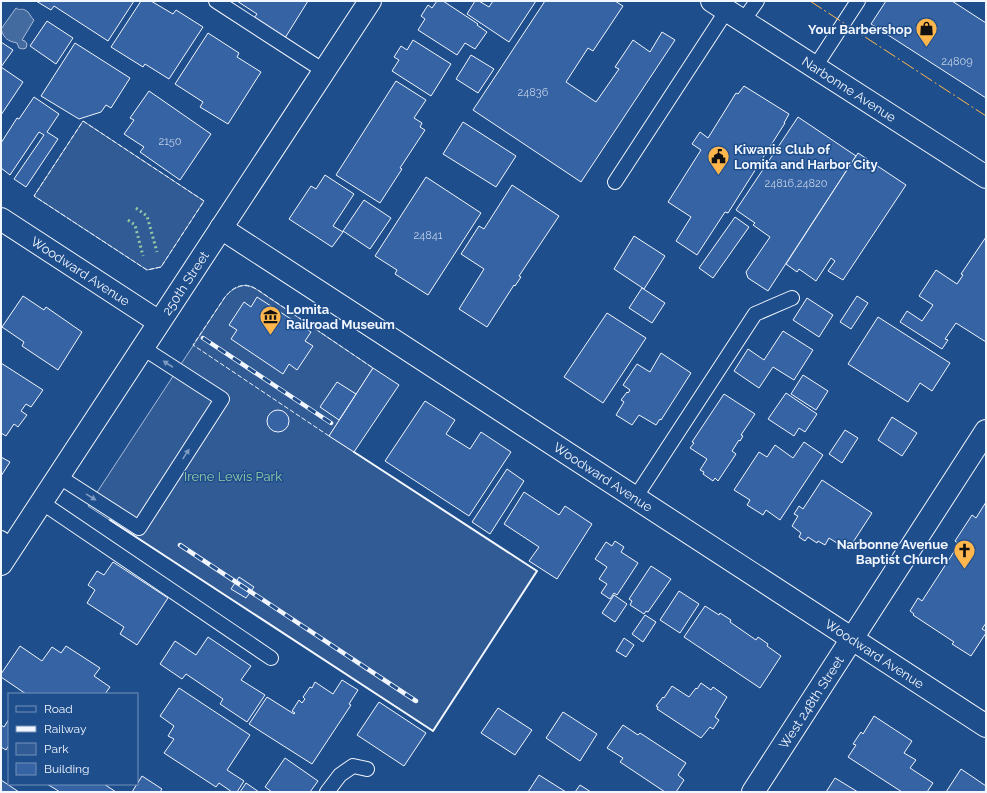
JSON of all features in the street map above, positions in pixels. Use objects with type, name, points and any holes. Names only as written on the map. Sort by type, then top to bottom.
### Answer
[{"type":"street","name":"250th Street","points":[[1,564],[7,542],[41,502],[370,1]]},
{"type":"street","name":"Narbonne Avenue","points":[[727,11],[986,177]]},
{"type":"street","name":"Woodward Avenue","points":[[1,219],[159,322]]},
{"type":"street","name":"Woodward Avenue","points":[[221,228],[986,726]]},
{"type":"street","name":"West 248th Street","points":[[753,792],[986,431]]},
{"type":"lane","points":[[216,1],[324,71]]},
{"type":"lane","points":[[615,182],[727,11],[757,1]]},
{"type":"lane","points":[[815,67],[858,1]]},
{"type":"lane","points":[[635,498],[755,314],[792,298]]},
{"type":"lane","points":[[58,476],[139,528],[222,399],[143,348]]},
{"type":"lane","points":[[41,502],[271,658]]},
{"type":"lane","points":[[327,792],[340,775],[354,766],[367,769]]},
{"type":"green space","points":[[83,121],[204,201],[161,267],[147,270],[34,196]]},
{"type":"green space","name":"Irene Lewis Park","points":[[246,285],[253,287],[373,368],[329,436],[537,571],[433,731],[88,506],[225,297],[234,289]]},
{"type":"shaded area","points":[[16,8],[27,11],[34,20],[22,40],[27,44],[26,48],[23,49],[19,48],[17,43],[7,39],[1,29]]},
{"type":"building","points":[[36,1],[134,1],[108,41],[54,6],[51,10]]},
{"type":"building","points":[[141,1],[151,1],[173,14],[176,10],[203,27],[169,79],[145,64],[143,67],[111,47]]},
{"type":"building","points":[[237,1],[308,1],[285,38],[254,18],[257,14]]},
{"type":"building","points":[[437,1],[443,1],[478,24],[477,25],[487,32],[475,49],[465,43],[457,55],[418,30],[425,19],[421,16],[428,5],[432,8]]},
{"type":"building","points":[[475,1],[479,1],[489,7],[493,1],[536,1],[509,42],[467,14]]},
{"type":"building","points":[[545,1],[615,1],[623,6],[593,51],[588,48],[566,82],[596,102],[619,69],[615,67],[633,40],[650,52],[662,32],[675,40],[581,182],[473,110]]},
{"type":"building","points":[[886,1],[952,1],[986,23],[986,98],[871,24]]},
{"type":"building","points":[[47,21],[73,38],[56,64],[30,46]]},
{"type":"building","points":[[208,33],[239,53],[237,57],[261,72],[228,124],[200,107],[203,102],[175,84]]},
{"type":"building","points":[[413,40],[451,64],[431,96],[392,71],[399,60],[394,57],[401,46],[407,50]]},
{"type":"building","points":[[1,42],[13,50],[1,67]]},
{"type":"building","points":[[75,43],[130,78],[111,108],[106,105],[101,112],[79,119],[41,96]]},
{"type":"building","points":[[471,55],[494,69],[478,93],[456,79]]},
{"type":"building","points":[[1,67],[23,82],[1,115]]},
{"type":"building","points":[[396,81],[426,100],[414,118],[422,123],[420,127],[425,130],[400,168],[402,169],[380,203],[336,175]]},
{"type":"building","name":"Kiwanis Club of Lomita and Harbor City","points":[[744,86],[789,114],[785,123],[728,213],[725,212],[697,255],[676,241],[691,217],[668,202],[701,150],[692,144],[700,132],[708,138],[736,93],[738,94]]},
{"type":"building","points":[[149,91],[211,134],[180,180],[140,152],[144,147],[124,134],[134,120],[130,118]]},
{"type":"building","points":[[34,97],[59,114],[47,132],[58,139],[26,187],[14,179],[44,135],[39,132],[10,175],[1,168],[1,143],[17,118],[19,119]]},
{"type":"building","points":[[798,117],[856,156],[768,291],[748,278],[746,272],[770,237],[753,225],[755,223],[736,210]]},
{"type":"building","points":[[463,122],[516,156],[496,187],[443,154]]},
{"type":"building","points":[[858,153],[906,185],[843,280],[828,271],[835,261],[831,258],[816,281],[799,269],[797,272],[786,264]]},
{"type":"building","points":[[325,175],[354,194],[333,226],[343,232],[332,247],[289,219],[311,186],[316,189]]},
{"type":"building","points":[[426,177],[481,213],[428,295],[395,274],[397,270],[375,256]]},
{"type":"building","points":[[512,185],[559,216],[519,276],[521,277],[515,286],[514,285],[487,327],[459,309],[484,269],[461,254],[479,226],[484,229]]},
{"type":"building","points":[[364,200],[391,218],[370,249],[343,231]]},
{"type":"building","points":[[735,217],[749,227],[713,278],[699,268]]},
{"type":"building","points":[[634,236],[665,256],[644,289],[614,269]]},
{"type":"building","points":[[986,237],[986,342],[956,323],[945,339],[948,340],[942,349],[900,322],[907,311],[922,321],[933,305],[919,296],[936,270],[957,284],[963,275],[961,274]]},
{"type":"building","points":[[642,288],[665,303],[652,323],[629,308]]},
{"type":"building","points":[[23,296],[44,310],[46,307],[82,332],[58,370],[22,346],[24,342],[2,327]]},
{"type":"building","points":[[857,296],[868,303],[851,329],[840,322]]},
{"type":"building","name":"Lomita Railroad Museum","points":[[257,297],[311,332],[305,341],[313,346],[297,370],[289,364],[283,374],[231,339],[237,330],[229,325],[244,302],[251,307]]},
{"type":"building","points":[[807,298],[833,315],[819,337],[793,320]]},
{"type":"building","points":[[607,313],[646,338],[603,403],[564,377]]},
{"type":"building","points":[[878,317],[950,363],[932,391],[920,383],[908,402],[848,364]]},
{"type":"building","points":[[783,331],[813,350],[794,380],[773,367],[759,388],[734,371],[748,349],[764,360]]},
{"type":"building","points":[[661,353],[691,373],[661,420],[660,419],[656,425],[639,415],[632,425],[616,415],[624,402],[621,400],[630,390],[623,385],[637,364],[650,372]]},
{"type":"building","points":[[1,363],[43,390],[31,407],[26,404],[21,411],[27,415],[18,427],[14,424],[6,436],[1,433]]},
{"type":"building","points":[[373,368],[399,385],[354,452],[329,436]]},
{"type":"building","points":[[803,375],[828,391],[816,410],[791,394]]},
{"type":"building","points":[[337,382],[356,394],[339,420],[320,407]]},
{"type":"building","points":[[786,393],[817,414],[805,432],[799,428],[794,436],[768,419]]},
{"type":"building","points":[[724,394],[755,414],[741,435],[743,436],[740,441],[739,440],[732,451],[736,454],[718,481],[715,478],[713,481],[700,470],[707,459],[690,448],[694,443],[692,442]]},
{"type":"building","points":[[425,401],[455,420],[446,434],[470,449],[481,432],[511,452],[469,516],[385,461]]},
{"type":"building","points":[[274,410],[282,410],[289,417],[289,425],[282,432],[274,432],[267,425],[267,417]]},
{"type":"building","points":[[892,417],[917,433],[902,456],[878,440]]},
{"type":"building","points":[[845,430],[858,438],[842,463],[829,454]]},
{"type":"building","points":[[804,442],[823,455],[780,520],[766,510],[763,515],[747,505],[750,500],[734,490],[759,452],[767,457],[775,445],[793,458]]},
{"type":"building","points":[[1,457],[10,462],[1,476]]},
{"type":"building","points":[[507,469],[524,481],[490,534],[472,522]]},
{"type":"building","points":[[822,480],[872,513],[848,550],[829,538],[825,545],[818,541],[817,543],[808,537],[805,541],[799,537],[801,533],[792,526],[798,516],[794,514],[799,506],[803,509]]},
{"type":"building","points":[[524,492],[559,515],[565,506],[592,524],[557,579],[529,561],[539,547],[504,524]]},
{"type":"building","name":"Narbonne Avenue Baptist Church","points":[[986,502],[986,623],[982,629],[986,631],[986,633],[971,656],[952,644],[954,642],[913,615],[914,614],[910,611],[918,598],[922,601],[959,544],[955,541],[972,515],[976,518]]},
{"type":"building","points":[[615,541],[624,547],[621,552],[638,563],[617,595],[614,593],[610,599],[601,593],[607,584],[599,579],[607,567],[595,559],[606,542],[612,546]]},
{"type":"building","points":[[113,562],[168,598],[137,645],[120,634],[124,627],[87,603],[95,590],[88,585],[97,571],[104,575]]},
{"type":"building","points":[[651,566],[671,579],[648,612],[646,611],[644,614],[630,605],[632,601],[629,599]]},
{"type":"building","points":[[239,577],[254,587],[246,598],[231,589]]},
{"type":"building","points":[[679,591],[699,604],[680,633],[660,620]]},
{"type":"building","points":[[614,595],[627,604],[615,622],[602,613]]},
{"type":"building","points":[[705,606],[719,615],[720,613],[731,620],[730,622],[756,640],[758,637],[768,644],[767,646],[781,656],[760,688],[684,637]]},
{"type":"building","points":[[645,615],[656,622],[643,642],[632,634]]},
{"type":"building","points":[[208,637],[251,666],[241,680],[265,695],[247,722],[220,704],[223,699],[186,674],[182,679],[160,664],[175,641],[196,655]]},
{"type":"building","points":[[624,638],[634,645],[626,657],[616,651]]},
{"type":"building","points":[[20,646],[42,661],[52,647],[61,653],[66,646],[100,668],[94,676],[110,687],[106,693],[25,693],[1,677],[1,674]]},
{"type":"building","points":[[342,680],[358,690],[349,704],[351,705],[312,764],[249,724],[267,697],[294,714],[295,713],[292,711],[299,700],[302,703],[305,699],[303,697],[310,687],[312,688],[315,682],[333,694]]},
{"type":"building","points":[[701,683],[711,690],[713,687],[727,697],[715,717],[719,720],[713,729],[710,727],[701,738],[657,709],[658,707],[656,706],[663,697],[664,698],[672,686],[689,697]]},
{"type":"building","points":[[179,688],[250,735],[227,770],[244,781],[237,792],[232,792],[219,783],[216,787],[164,753],[174,739],[168,736],[174,726],[160,716]]},
{"type":"building","points":[[379,702],[426,733],[404,766],[357,735]]},
{"type":"building","points":[[498,708],[532,730],[515,755],[481,733]]},
{"type":"building","points":[[563,712],[597,734],[580,761],[546,738]]},
{"type":"building","points":[[874,716],[912,741],[904,753],[916,760],[910,768],[933,783],[927,792],[902,792],[848,757],[856,745],[853,744],[861,732],[863,734]]},
{"type":"building","points":[[8,721],[8,747],[6,750],[1,747],[1,725],[4,727]]},
{"type":"building","points":[[623,725],[638,735],[640,733],[686,763],[678,775],[684,780],[676,792],[665,792],[620,762],[623,758],[607,748]]},
{"type":"building","points":[[285,758],[318,781],[310,792],[272,792],[265,787]]},
{"type":"building","points":[[961,769],[986,786],[985,792],[946,792]]},
{"type":"building","points":[[539,775],[566,792],[528,792]]},
{"type":"building","points":[[142,776],[162,789],[160,792],[132,792],[136,785],[138,785]]},
{"type":"building","points":[[835,778],[858,792],[826,792]]},
{"type":"building","points":[[1,780],[19,792],[1,792]]},
{"type":"building","points":[[246,783],[259,792],[240,792]]},
{"type":"building","points":[[49,785],[106,785],[116,792],[60,792]]},
{"type":"building","points":[[580,785],[591,792],[575,792]]},
{"type":"railway","points":[[203,338],[331,423]]},
{"type":"railway","points":[[180,545],[416,701]]},
{"type":"hedge","points":[[136,208],[147,216],[157,252]]},
{"type":"hedge","points":[[128,220],[135,225],[143,256]]},
{"type":"fence","points":[[83,121],[204,201],[161,267],[147,270],[34,196],[83,121]]},
{"type":"fence","points":[[329,436],[193,345],[225,297],[236,287],[248,286],[258,290],[373,368]]},
{"type":"wall","points":[[110,520],[433,731],[537,571],[354,452]]},
{"type":"power","points":[[810,1],[986,116]]},
{"type":"place","name":"Your Barbershop","points":[[927,48]]},
{"type":"place","name":"Kiwanis Club of Lomita and Harbor City","points":[[718,176]]},
{"type":"place","name":"Lomita Railroad Museum","points":[[271,336]]},
{"type":"place","name":"Narbonne Avenue Baptist Church","points":[[964,570]]}]
